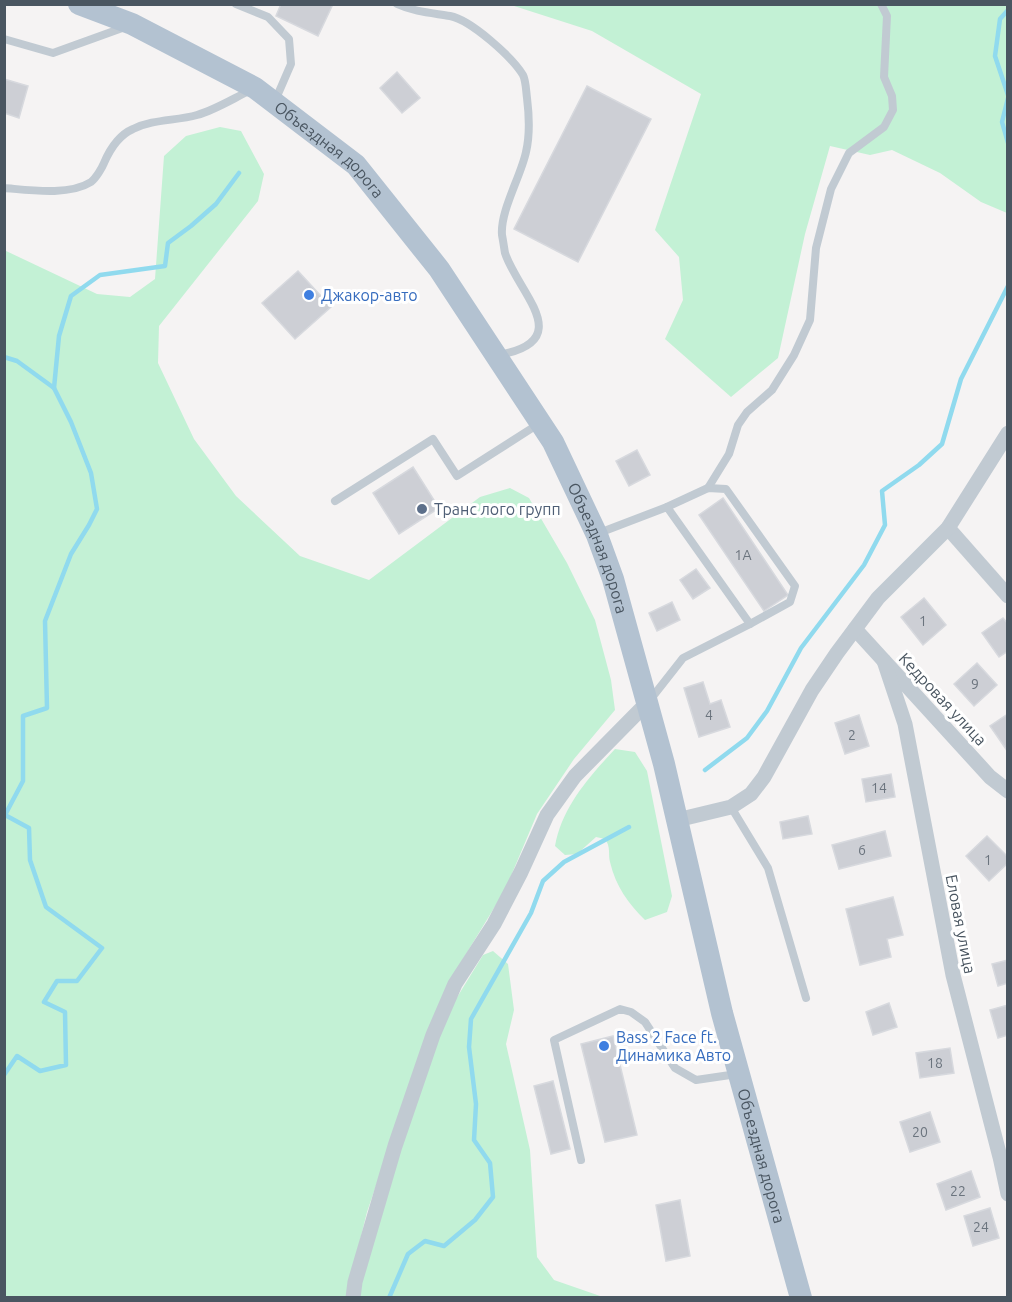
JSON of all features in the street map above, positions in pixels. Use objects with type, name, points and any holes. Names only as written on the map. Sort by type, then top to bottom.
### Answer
[{"type":"main road","name":"Объездная дорога","points":[[80,4],[132,24],[255,88],[356,165],[439,269],[554,442],[597,534],[613,579],[677,820],[722,1013],[801,1298]]},
{"type":"street","points":[[677,820],[731,807],[751,794],[764,777],[812,690],[855,629],[878,598],[948,528],[1008,433]]},
{"type":"street","points":[[948,528],[1008,596]]},
{"type":"street","name":"Кедровая улица","points":[[855,629],[990,777],[1008,791]]},
{"type":"street","name":"Еловая улица","points":[[884,661],[905,724],[953,975],[1008,1194]]},
{"type":"street","points":[[353,1298],[355,1282],[395,1146],[433,1035],[455,984],[494,924],[547,815],[575,776],[647,703]]},
{"type":"lane","points":[[236,4],[268,17],[289,39],[291,64],[274,103]]},
{"type":"lane","points":[[397,4],[434,15],[452,16],[470,25],[491,40],[524,76],[529,109],[526,152],[508,204],[502,232],[506,253],[538,315],[540,325],[535,338],[526,348],[497,356]]},
{"type":"lane","points":[[708,488],[729,454],[738,425],[747,412],[772,390],[794,355],[810,320],[816,248],[831,189],[849,153],[884,127],[892,110],[892,96],[884,77],[886,16],[882,4]]},
{"type":"lane","points":[[4,39],[53,53],[132,24]]},
{"type":"lane","points":[[4,188],[45,191],[75,187],[92,181],[108,153],[120,138],[133,129],[155,122],[198,115],[255,88]]},
{"type":"lane","points":[[335,501],[434,439],[457,476],[541,423]]},
{"type":"lane","points":[[597,534],[667,507],[708,488],[726,489],[795,586],[790,602],[683,658],[647,703]]},
{"type":"lane","points":[[667,507],[750,624]]},
{"type":"lane","points":[[731,807],[768,868],[806,998]]},
{"type":"lane","points":[[581,1160],[554,1040],[621,1009],[631,1012],[645,1022],[675,1068],[696,1080],[739,1074]]},
{"type":"green space","points":[[511,5],[1007,5],[1007,213],[981,202],[940,173],[892,150],[870,155],[830,146],[805,234],[778,358],[731,397],[665,339],[683,300],[679,257],[655,230],[701,94],[592,31]]},
{"type":"green space","points":[[220,127],[241,131],[264,174],[258,201],[159,326],[158,363],[194,439],[236,496],[300,556],[369,580],[480,497],[510,488],[529,498],[567,563],[595,620],[611,680],[615,710],[574,759],[537,814],[505,890],[449,982],[415,1071],[367,1212],[346,1297],[5,1297],[4,250],[97,294],[130,297],[155,279],[164,156],[186,136]]},
{"type":"green space","points":[[615,749],[635,752],[647,771],[672,896],[667,912],[645,920],[619,887],[605,839],[596,837],[577,854],[565,855],[555,846],[564,818],[578,793]]},
{"type":"green space","points":[[493,951],[508,964],[514,1010],[506,1044],[530,1150],[537,1257],[554,1280],[603,1297],[357,1298],[395,1165],[434,1048],[456,999],[483,955]]},
{"type":"building","points":[[281,4],[333,4],[318,36],[276,16]]},
{"type":"building","points":[[397,72],[420,98],[402,113],[380,88]]},
{"type":"building","points":[[4,79],[28,86],[19,118],[4,113]]},
{"type":"building","points":[[587,86],[651,119],[578,262],[514,229]]},
{"type":"building","points":[[298,271],[331,307],[295,339],[262,303]]},
{"type":"building","points":[[637,450],[650,475],[629,486],[616,461]]},
{"type":"building","points":[[413,467],[439,508],[399,534],[373,493]]},
{"type":"building","points":[[723,498],[788,595],[764,611],[699,515]]},
{"type":"building","points":[[696,569],[710,588],[693,599],[680,580]]},
{"type":"building","points":[[924,598],[946,625],[923,645],[901,617]]},
{"type":"building","points":[[672,602],[680,620],[657,631],[649,613]]},
{"type":"building","points":[[1003,618],[1008,624],[1008,651],[999,657],[982,633]]},
{"type":"building","points":[[977,663],[997,685],[974,706],[954,684]]},
{"type":"building","points":[[703,682],[710,704],[721,700],[730,727],[699,737],[684,688]]},
{"type":"building","points":[[1008,714],[1008,752],[990,726]]},
{"type":"building","points":[[859,715],[869,746],[845,754],[835,723]]},
{"type":"building","points":[[891,774],[895,797],[866,802],[862,779]]},
{"type":"building","points":[[808,816],[812,834],[783,839],[780,822]]},
{"type":"building","points":[[885,831],[891,856],[839,869],[832,845]]},
{"type":"building","points":[[987,836],[1008,857],[1008,863],[989,881],[966,856]]},
{"type":"building","points":[[893,897],[903,935],[887,939],[891,957],[860,965],[846,909]]},
{"type":"building","points":[[1008,960],[1008,983],[998,986],[992,964]]},
{"type":"building","points":[[889,1003],[897,1027],[873,1035],[866,1012]]},
{"type":"building","points":[[1008,1005],[1008,1035],[998,1038],[990,1010]]},
{"type":"building","points":[[613,1036],[637,1135],[605,1142],[581,1044]]},
{"type":"building","points":[[950,1048],[954,1073],[920,1078],[916,1053]]},
{"type":"building","points":[[553,1081],[570,1149],[551,1154],[534,1086]]},
{"type":"building","points":[[930,1112],[940,1142],[910,1152],[900,1122]]},
{"type":"building","points":[[971,1171],[980,1197],[946,1210],[937,1184]]},
{"type":"building","points":[[680,1200],[690,1256],[666,1261],[656,1205]]},
{"type":"building","points":[[990,1208],[999,1238],[973,1246],[964,1216]]},
{"type":"waterway","points":[[1008,10],[1000,19],[995,56],[1008,95]]},
{"type":"waterway","points":[[1008,98],[1002,122],[1008,143]]},
{"type":"waterway","points":[[54,388],[59,336],[71,296],[100,275],[165,266],[168,243],[216,204],[239,173]]},
{"type":"waterway","points":[[705,770],[747,738],[767,711],[801,648],[864,565],[885,525],[882,491],[919,465],[942,444],[961,379],[1008,286]]},
{"type":"waterway","points":[[4,357],[17,361],[54,388],[71,422],[91,473],[97,509],[71,554],[45,621],[47,708],[23,716],[23,781],[5,815],[29,828],[30,860],[46,907],[102,948],[77,981],[57,981],[44,1002],[65,1012],[66,1065],[40,1071],[17,1056],[4,1075]]},
{"type":"waterway","points":[[389,1298],[408,1254],[425,1241],[444,1246],[475,1220],[493,1197],[490,1163],[474,1140],[476,1104],[469,1047],[471,1019],[531,913],[543,881],[564,862],[629,827]]},
{"type":"place","name":"Джакор-авто","points":[[309,295]]},
{"type":"place","name":"Транс лого групп","points":[[422,509]]},
{"type":"place","name":"Bass 2 Face ft. Динамика Авто","points":[[604,1046]]}]
